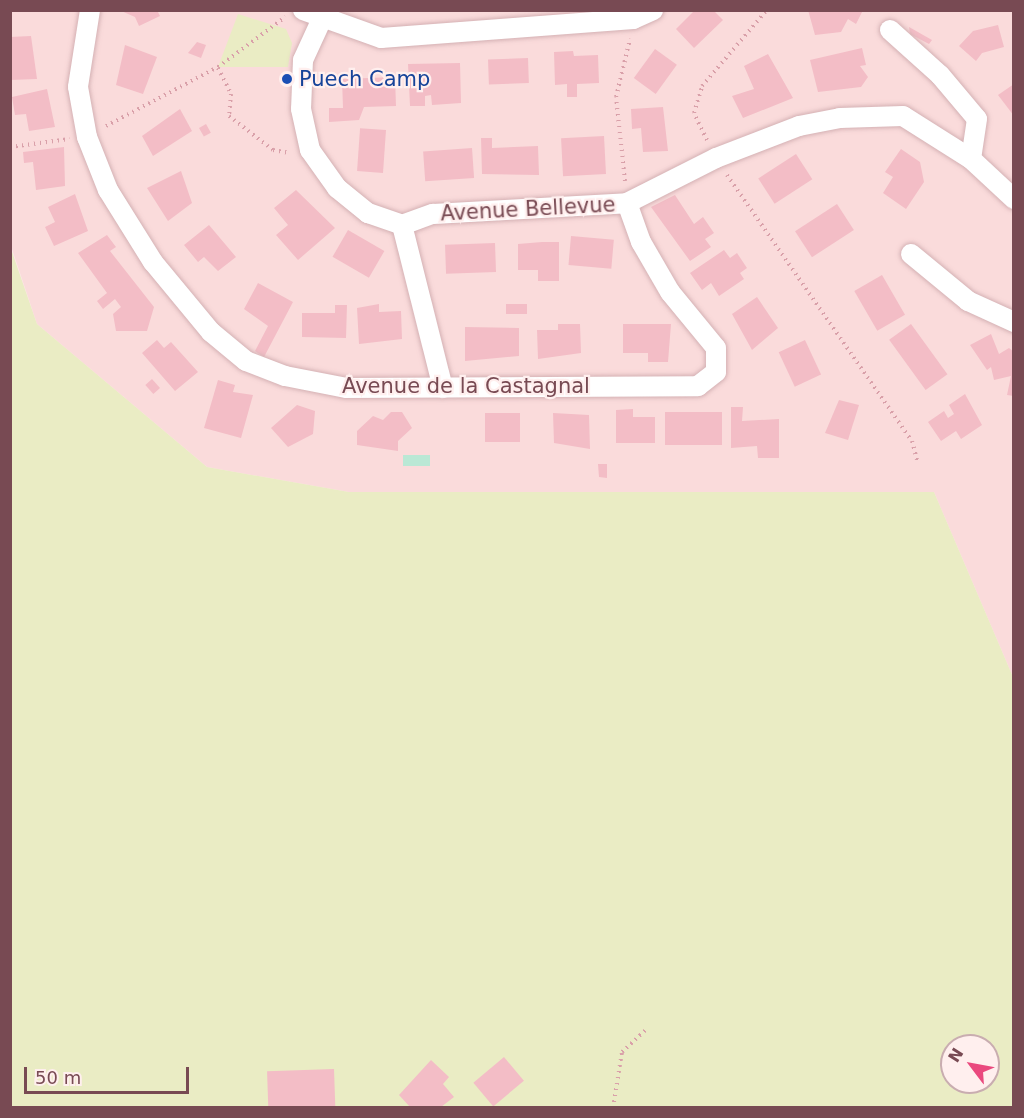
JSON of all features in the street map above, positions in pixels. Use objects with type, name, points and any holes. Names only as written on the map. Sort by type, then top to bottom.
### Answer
[{"type":"street","name":"Avenue de la Castagnal","points":[[90,10],[78,87],[87,137],[108,190],[153,262],[211,332],[246,361],[285,376],[346,388],[698,386],[716,372],[716,348],[670,292],[640,242],[627,203]]},
{"type":"street","points":[[303,10],[324,14],[381,38],[633,19],[653,10]]},
{"type":"street","points":[[324,14],[303,60],[301,109],[314,158],[338,188],[368,213],[402,225],[443,388]]},
{"type":"street","points":[[890,30],[940,75],[977,119],[971,159]]},
{"type":"street","name":"Avenue Bellevue","points":[[402,225],[434,214],[627,203],[716,158],[799,126],[840,118],[903,116],[971,159],[1014,199]]},
{"type":"street","points":[[911,254],[968,301],[1014,322]]},
{"type":"path","points":[[767,10],[702,86],[694,113],[716,158],[912,441],[918,463]]},
{"type":"path","points":[[10,147],[87,137],[218,68],[280,17],[324,14]]},
{"type":"path","points":[[627,203],[616,98],[633,19]]},
{"type":"path","points":[[218,68],[231,94],[229,116],[273,150],[314,158]]},
{"type":"path","points":[[613,1107],[622,1052],[648,1028]]},
{"type":"shaded area","points":[[10,11],[1013,11],[1013,677],[934,492],[349,492],[207,467],[37,324],[11,246]]},
{"type":"shaded area","points":[[238,14],[286,29],[292,43],[288,67],[218,67]]},
{"type":"shaded area","points":[[10,246],[37,324],[207,467],[349,492],[934,492],[1013,677],[1013,1107],[11,1107]]},
{"type":"shaded area","points":[[403,455],[430,455],[430,466],[403,466]]},
{"type":"building","points":[[119,10],[157,10],[160,16],[139,26],[135,17]]},
{"type":"building","points":[[695,10],[713,10],[723,20],[694,48],[676,29]]},
{"type":"building","points":[[808,10],[863,10],[856,24],[848,19],[841,32],[815,35]]},
{"type":"building","points":[[998,25],[1004,47],[982,53],[976,61],[959,46],[973,31]]},
{"type":"building","points":[[909,27],[932,40],[929,44],[910,34]]},
{"type":"building","points":[[31,36],[37,79],[10,80],[10,37]]},
{"type":"building","points":[[197,42],[206,45],[201,58],[188,53]]},
{"type":"building","points":[[125,45],[157,57],[143,94],[116,85]]},
{"type":"building","points":[[862,48],[866,65],[860,66],[868,77],[861,87],[818,92],[810,60]]},
{"type":"building","points":[[655,49],[677,65],[656,94],[634,78]]},
{"type":"building","points":[[573,51],[574,56],[598,55],[599,83],[577,84],[577,97],[567,97],[567,84],[555,85],[554,52]]},
{"type":"building","points":[[768,54],[793,98],[743,118],[732,96],[754,89],[744,66]]},
{"type":"building","points":[[528,58],[529,83],[489,84],[488,59]]},
{"type":"building","points":[[460,63],[461,103],[432,105],[431,95],[425,96],[425,106],[410,106],[408,64]]},
{"type":"building","points":[[395,77],[396,106],[364,107],[359,120],[329,122],[329,108],[343,108],[342,79]]},
{"type":"building","points":[[1014,84],[1014,116],[998,95]]},
{"type":"building","points":[[47,89],[55,127],[29,131],[26,114],[15,115],[12,97]]},
{"type":"building","points":[[663,107],[668,151],[643,152],[641,128],[632,129],[631,109]]},
{"type":"building","points":[[180,109],[192,131],[153,156],[142,136]]},
{"type":"building","points":[[206,124],[211,133],[204,137],[199,128]]},
{"type":"building","points":[[360,128],[386,130],[383,173],[357,171]]},
{"type":"building","points":[[604,136],[606,174],[563,176],[561,138]]},
{"type":"building","points":[[481,138],[492,138],[492,148],[538,146],[539,175],[482,174]]},
{"type":"building","points":[[64,147],[65,186],[36,190],[33,162],[24,163],[23,152]]},
{"type":"building","points":[[472,148],[474,178],[425,181],[423,151]]},
{"type":"building","points":[[901,149],[920,162],[924,182],[906,209],[883,193],[893,177],[885,172]]},
{"type":"building","points":[[796,154],[812,179],[775,204],[758,179]]},
{"type":"building","points":[[181,171],[192,203],[168,221],[147,188]]},
{"type":"building","points":[[296,190],[335,228],[298,260],[276,235],[288,225],[274,208]]},
{"type":"building","points":[[75,194],[88,231],[54,246],[45,227],[55,222],[48,207]]},
{"type":"building","points":[[675,195],[694,224],[703,217],[714,233],[705,239],[711,247],[690,261],[651,207]]},
{"type":"building","points":[[837,204],[854,230],[812,257],[795,231]]},
{"type":"building","points":[[209,225],[236,257],[218,271],[204,257],[198,262],[184,245]]},
{"type":"building","points":[[348,230],[384,251],[369,278],[332,257]]},
{"type":"building","points":[[107,235],[116,247],[110,251],[154,307],[147,331],[116,331],[113,314],[121,307],[115,299],[103,309],[97,301],[107,293],[78,253]]},
{"type":"building","points":[[571,236],[614,240],[611,269],[568,265]]},
{"type":"building","points":[[559,242],[559,281],[538,281],[538,270],[518,270],[518,244]]},
{"type":"building","points":[[495,243],[496,272],[446,274],[445,245]]},
{"type":"building","points":[[724,250],[730,258],[737,253],[747,268],[740,273],[744,279],[719,296],[711,283],[702,290],[690,273]]},
{"type":"building","points":[[882,275],[905,315],[877,331],[854,291]]},
{"type":"building","points":[[258,283],[293,302],[264,357],[255,351],[268,326],[244,309]]},
{"type":"building","points":[[757,297],[778,328],[752,350],[732,314]]},
{"type":"building","points":[[379,304],[379,312],[401,311],[402,339],[359,344],[357,308]]},
{"type":"building","points":[[506,304],[527,304],[527,314],[506,314]]},
{"type":"building","points":[[335,305],[347,305],[346,338],[302,337],[302,313],[335,313]]},
{"type":"building","points":[[558,324],[580,324],[581,353],[538,359],[537,330],[558,330]]},
{"type":"building","points":[[623,324],[671,324],[668,362],[648,362],[648,353],[623,353]]},
{"type":"building","points":[[911,324],[947,374],[926,390],[889,340]]},
{"type":"building","points":[[465,327],[519,328],[519,356],[465,361]]},
{"type":"building","points":[[991,334],[999,354],[1009,348],[1014,352],[1014,396],[1007,395],[1011,376],[994,380],[991,367],[987,370],[970,345]]},
{"type":"building","points":[[157,340],[164,348],[171,342],[198,372],[175,391],[142,353]]},
{"type":"building","points":[[805,340],[821,374],[795,387],[779,352]]},
{"type":"building","points":[[152,379],[160,388],[153,394],[145,385]]},
{"type":"building","points":[[218,380],[235,385],[233,392],[253,395],[241,438],[204,428]]},
{"type":"building","points":[[965,394],[982,425],[961,439],[956,431],[941,441],[928,422],[944,411],[948,418],[954,414],[949,405]]},
{"type":"building","points":[[839,400],[859,405],[848,440],[825,433]]},
{"type":"building","points":[[297,405],[315,411],[313,434],[288,447],[271,428]]},
{"type":"building","points":[[731,407],[743,407],[742,421],[779,419],[779,458],[758,458],[757,446],[731,448]]},
{"type":"building","points":[[633,409],[633,417],[655,417],[655,443],[616,443],[616,410]]},
{"type":"building","points":[[391,412],[402,412],[412,428],[398,441],[398,451],[357,445],[357,431],[373,416],[383,420]]},
{"type":"building","points":[[665,412],[722,412],[722,445],[665,445]]},
{"type":"building","points":[[485,413],[520,413],[520,442],[485,442]]},
{"type":"building","points":[[553,413],[589,415],[590,449],[554,443]]},
{"type":"building","points":[[598,464],[607,464],[607,478],[599,477]]},
{"type":"building","points":[[504,1057],[524,1081],[493,1106],[473,1083]]},
{"type":"building","points":[[431,1060],[449,1077],[443,1084],[454,1097],[441,1107],[410,1107],[399,1095]]},
{"type":"building","points":[[334,1069],[335,1107],[268,1108],[267,1071]]},
{"type":"place","name":"Puech Camp","points":[[287,79]]}]
